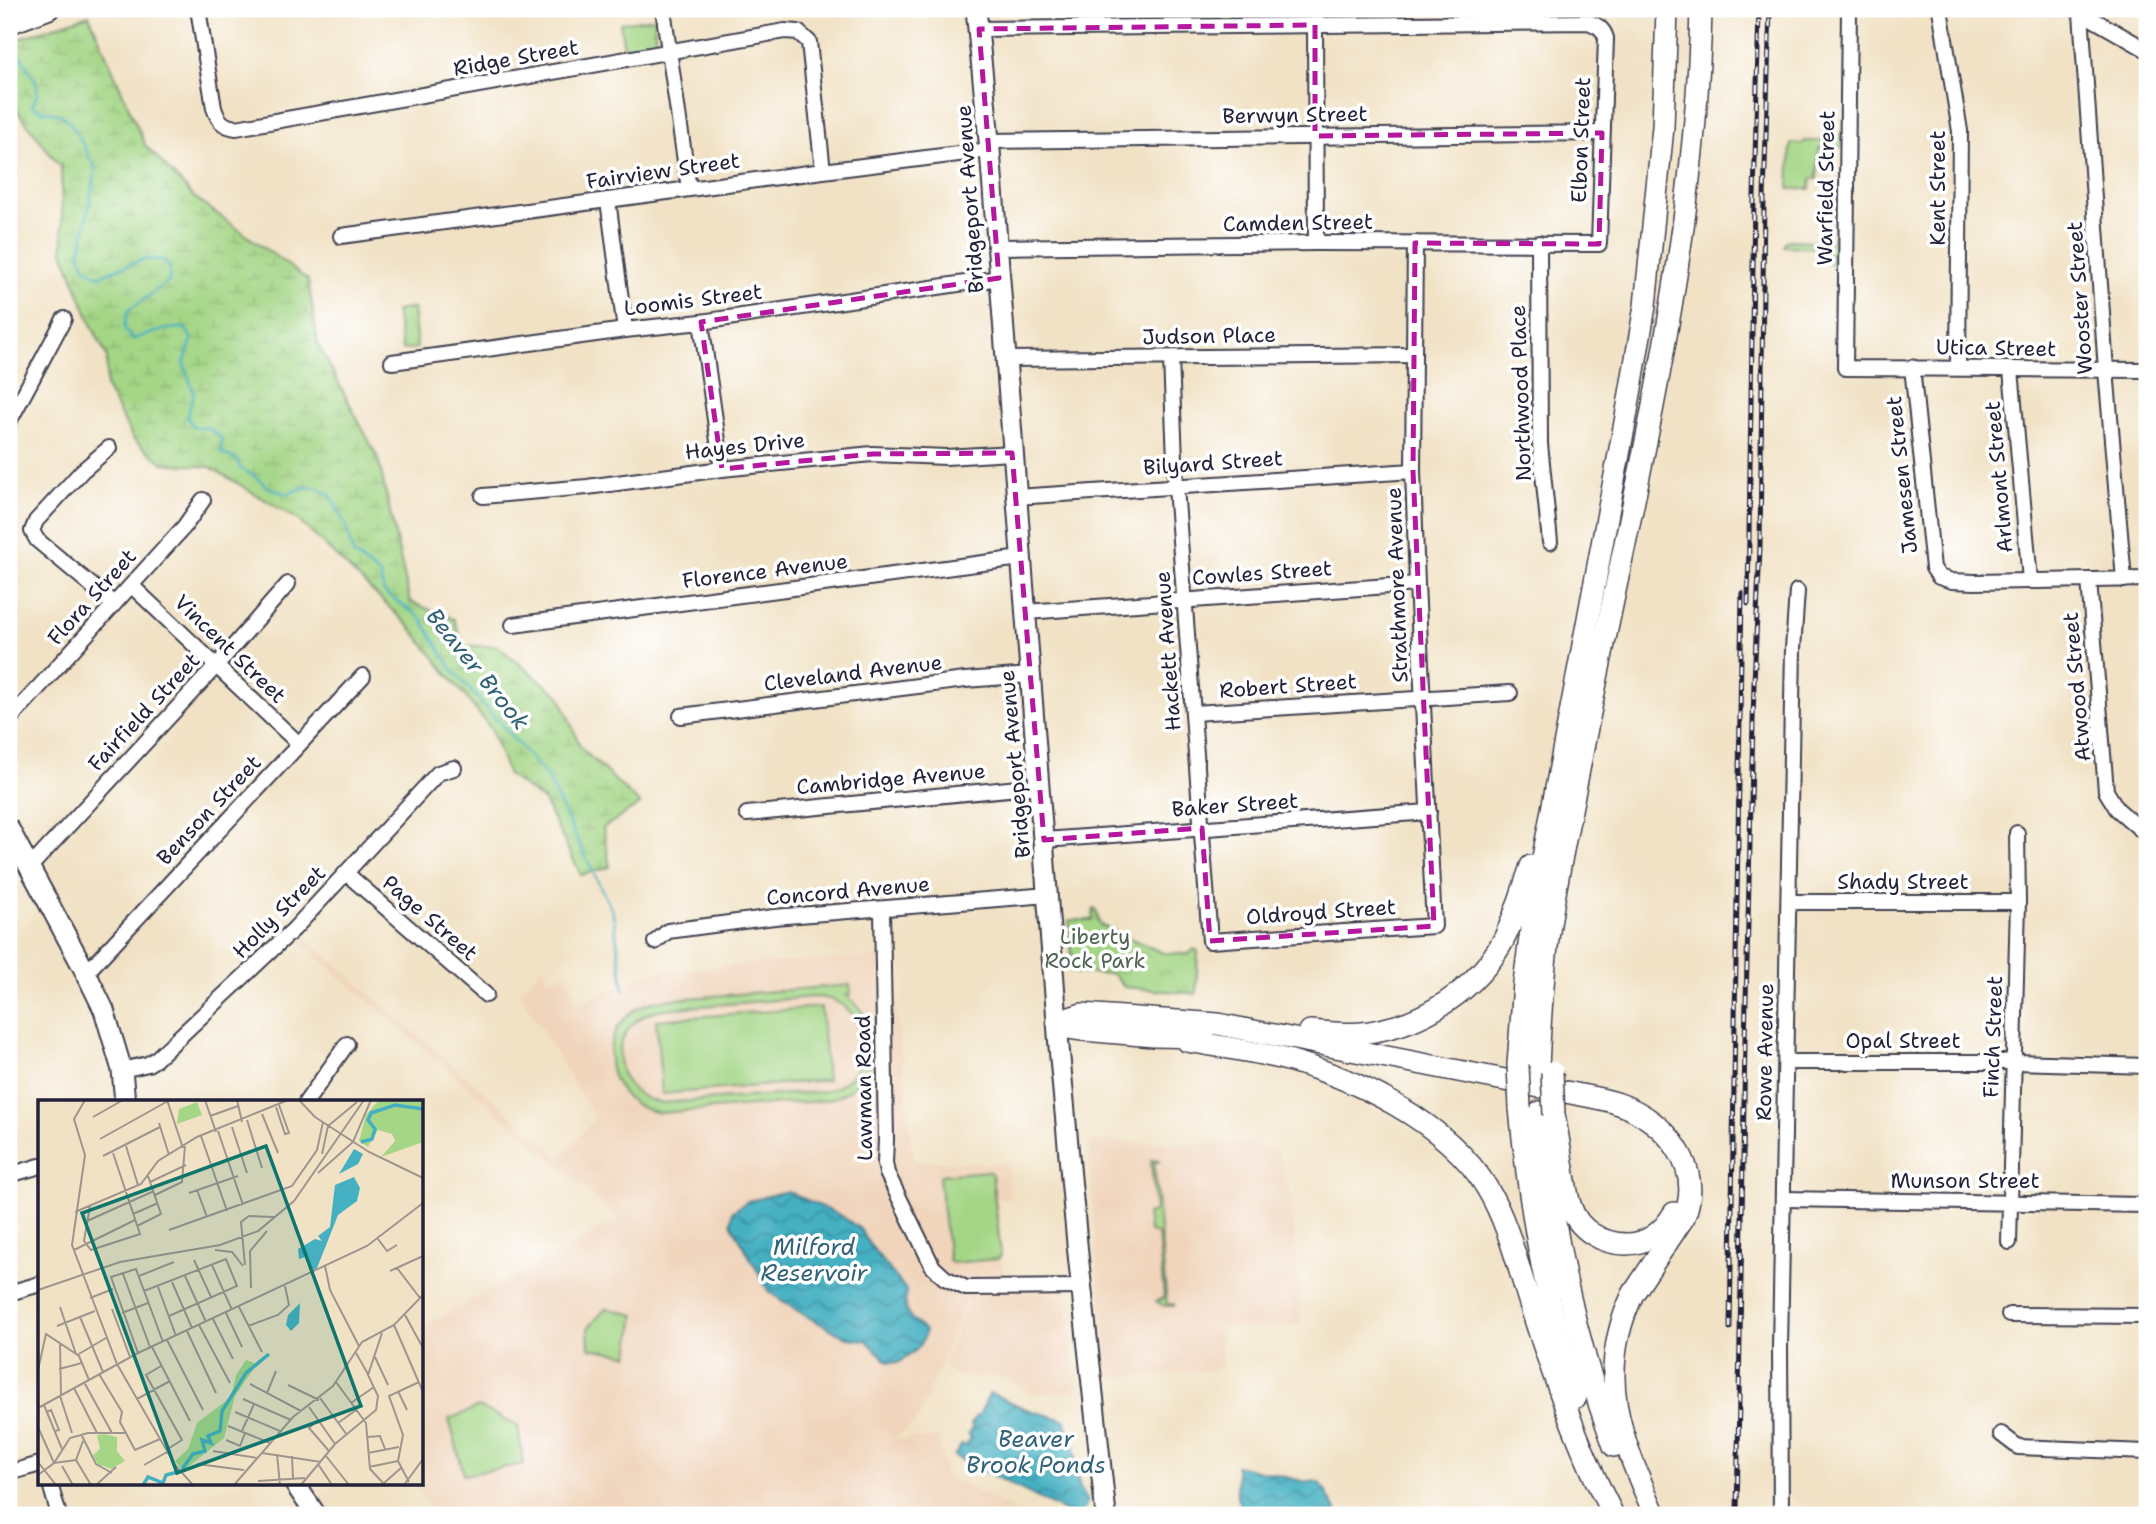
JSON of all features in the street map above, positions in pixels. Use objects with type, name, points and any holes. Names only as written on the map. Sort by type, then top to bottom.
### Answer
[{"type":"highway","points":[[1644,1515],[1602,1413],[1574,1320],[1556,1238],[1538,1112],[1536,1069],[1524,983],[1552,804],[1645,306],[1661,155],[1667,9]]},
{"type":"highway","points":[[1536,1069],[1540,1007],[1551,918],[1674,296],[1693,143],[1701,9]]},
{"type":"highway","points":[[1058,1022],[1082,1014],[1322,1032],[1368,1032],[1402,1023],[1439,1008],[1467,987],[1492,958],[1503,940],[1552,804]]},
{"type":"highway","points":[[1058,1022],[1069,1028],[1154,1036],[1252,1051],[1279,1058],[1334,1076],[1394,1104],[1430,1126],[1456,1149],[1477,1173],[1496,1206],[1557,1384],[1598,1487],[1613,1515]]},
{"type":"highway","points":[[1218,1024],[1617,1104],[1646,1118],[1668,1135],[1684,1158],[1689,1172],[1688,1208],[1627,1306],[1616,1338],[1613,1371],[1615,1400],[1622,1433],[1655,1515]]},
{"type":"highway","points":[[1154,1036],[1197,1036],[1235,1040],[1356,1059],[1578,1103],[1632,1120],[1656,1136],[1675,1164],[1679,1175],[1680,1198],[1676,1209],[1660,1231],[1639,1242],[1621,1244],[1600,1238],[1581,1226],[1571,1208],[1538,1112]]},
{"type":"highway","points":[[1538,1112],[1531,1204],[1551,1309],[1582,1415],[1623,1515]]},
{"type":"main road","points":[[9,24],[50,9]]},
{"type":"main road","name":"Bridgeport Avenue","points":[[976,9],[1058,1022],[1081,1287],[1106,1515]]},
{"type":"main road","points":[[9,829],[86,973],[109,1023],[122,1070],[125,1100]]},
{"type":"main road","points":[[296,1486],[316,1515]]},
{"type":"street","name":"Ridge Street","points":[[198,9],[214,108],[219,120],[228,127],[242,127],[785,32],[798,32],[809,42],[823,170]]},
{"type":"street","points":[[663,9],[689,189]]},
{"type":"street","points":[[1371,9],[1372,24]]},
{"type":"street","name":"Warfield Street","points":[[1845,368],[1849,9]]},
{"type":"street","name":"Kent Street","points":[[1940,9],[1960,131],[1958,368]]},
{"type":"street","points":[[2077,11],[2147,50]]},
{"type":"street","name":"Wooster Street","points":[[2077,11],[2123,579]]},
{"type":"street","points":[[979,29],[1372,24],[1514,16]]},
{"type":"street","name":"Elbon Street","points":[[1514,16],[1588,22],[1604,31],[1606,38],[1599,244]]},
{"type":"street","points":[[1315,25],[1316,243]]},
{"type":"street","name":"Berwyn Street","points":[[989,145],[1315,136],[1602,133]]},
{"type":"street","name":"Fairview Street","points":[[341,236],[989,145]]},
{"type":"street","points":[[608,200],[625,330]]},
{"type":"street","name":"Camden Street","points":[[997,247],[1316,243],[1599,244]]},
{"type":"street","name":"Strathmore Avenue","points":[[1415,243],[1413,471],[1434,926]]},
{"type":"street","name":"Northwood Place","points":[[1539,243],[1541,444],[1550,542]]},
{"type":"street","name":"Loomis Street","points":[[392,362],[701,322],[999,278]]},
{"type":"street","points":[[9,422],[64,319]]},
{"type":"street","points":[[701,322],[722,469]]},
{"type":"street","name":"Judson Place","points":[[1006,359],[1413,355]]},
{"type":"street","name":"Hackett Avenue","points":[[1171,358],[1176,487],[1210,941]]},
{"type":"street","name":"Utica Street","points":[[1845,368],[2147,370]]},
{"type":"street","name":"Jamesen Street","points":[[1912,368],[1933,568],[1938,577],[1952,581],[2029,580]]},
{"type":"street","name":"Arlmont Street","points":[[2011,370],[2029,580]]},
{"type":"street","points":[[109,448],[82,471],[36,521],[32,531],[37,540],[114,604]]},
{"type":"street","name":"Hayes Drive","points":[[482,496],[587,487],[722,469],[872,454],[946,457],[1012,453]]},
{"type":"street","name":"Bilyard Street","points":[[1016,497],[1413,471]]},
{"type":"street","name":"Flora Street","points":[[9,720],[132,586],[184,527],[203,500]]},
{"type":"street","name":"Florence Avenue","points":[[513,625],[1021,558]]},
{"type":"street","points":[[2029,580],[2147,579]]},
{"type":"street","name":"Atwood Street","points":[[2089,580],[2106,791],[2117,809],[2147,835]]},
{"type":"street","name":"Fairfield Street","points":[[30,867],[217,665],[288,584]]},
{"type":"street","name":"Cowles Street","points":[[1026,612],[1417,584]]},
{"type":"street","name":"Vincent Street","points":[[132,586],[299,744]]},
{"type":"street","name":"Rowe Avenue","points":[[1781,1515],[1780,1389],[1788,902],[1793,649],[1797,591]]},
{"type":"street","name":"Cleveland Avenue","points":[[681,716],[965,680],[1031,675]]},
{"type":"street","name":"Benson Street","points":[[86,973],[363,676]]},
{"type":"street","name":"Robert Street","points":[[1195,713],[1510,693]]},
{"type":"street","name":"Holly Street","points":[[122,1070],[148,1064],[156,1059],[294,929],[438,773],[454,768]]},
{"type":"street","name":"Cambridge Avenue","points":[[747,814],[1040,786]]},
{"type":"street","name":"Baker Street","points":[[1044,840],[1429,812]]},
{"type":"street","name":"Finch Street","points":[[2009,1241],[2018,833]]},
{"type":"street","name":"Page Street","points":[[347,874],[486,995]]},
{"type":"street","name":"Concord Avenue","points":[[655,942],[668,931],[774,917],[1048,895]]},
{"type":"street","name":"Shady Street","points":[[1788,902],[2018,902]]},
{"type":"street","name":"Lawman Road","points":[[882,910],[885,1163],[887,1173],[933,1267],[945,1278],[966,1288],[1081,1287]]},
{"type":"street","name":"Oldroyd Street","points":[[1210,941],[1434,926]]},
{"type":"street","points":[[307,1100],[347,1044]]},
{"type":"street","name":"Opal Street","points":[[1786,1062],[2012,1062],[2147,1066]]},
{"type":"street","points":[[10,1170],[38,1166]]},
{"type":"street","name":"Munson Street","points":[[1783,1199],[2147,1205]]},
{"type":"street","points":[[9,1293],[38,1285]]},
{"type":"street","points":[[2009,1315],[2147,1316]]},
{"type":"street","points":[[2001,1434],[2018,1447],[2147,1452]]},
{"type":"street","points":[[9,1473],[38,1465]]},
{"type":"street","points":[[51,1486],[59,1515]]},
{"type":"highlighted area","points":[[1315,25],[1315,136],[1602,133],[1599,244],[1415,243],[1413,471],[1434,926],[1210,941],[1202,828],[1044,840],[1012,453],[872,454],[722,469],[701,322],[999,278],[979,29]]},
{"type":"shaded area","points":[[302,935],[561,1158],[595,1118],[519,992],[543,966],[548,979],[568,974],[577,1004],[653,972],[893,956],[914,1161],[1007,1164],[1010,1199],[997,1198],[1004,1281],[1064,1278],[1065,1293],[1049,1295],[1066,1295],[1077,1391],[1032,1393],[1005,1378],[955,1376],[943,1365],[968,1302],[966,1301],[917,1421],[894,1439],[939,1437],[946,1478],[1023,1515],[435,1515],[415,1486],[424,1486],[424,1327],[620,1219],[297,939]]},
{"type":"shaded area","points":[[1088,1141],[1248,1143],[1277,1151],[1293,1203],[1301,1325],[1220,1328],[1222,1369],[1106,1378]]},
{"type":"green space","points":[[1071,9],[1236,9],[1236,23],[1071,23]]},
{"type":"green space","points":[[89,15],[145,145],[194,197],[308,280],[318,344],[378,458],[410,602],[454,619],[463,646],[497,646],[560,696],[581,748],[640,804],[603,828],[610,867],[581,875],[544,801],[508,775],[491,729],[410,627],[297,519],[210,467],[163,463],[133,439],[106,387],[107,357],[63,251],[61,168],[13,105],[9,104],[9,42]]},
{"type":"green space","points":[[654,18],[656,43],[624,49],[620,23]]},
{"type":"green space","points":[[1831,132],[1842,137],[1842,148],[1819,148],[1817,179],[1811,179],[1810,189],[1789,189],[1791,143],[1831,141]]},
{"type":"green space","points":[[1836,205],[1840,205],[1840,265],[1830,265],[1830,254],[1821,253],[1821,248],[1784,246],[1788,240],[1815,241],[1817,246],[1825,248],[1835,234]]},
{"type":"green space","points":[[413,308],[417,348],[402,350],[396,311]]},
{"type":"green space","name":"Liberty Rock Park","points":[[1094,909],[1100,925],[1163,953],[1189,954],[1194,949],[1198,951],[1196,994],[1124,987],[1113,974],[1073,973],[1069,920],[1092,920]]},
{"type":"green space","points":[[850,985],[851,994],[846,995],[860,1009],[869,1025],[873,1041],[871,1057],[865,1072],[855,1085],[840,1095],[821,1101],[660,1113],[637,1105],[622,1092],[612,1074],[610,1055],[614,1037],[624,1020],[640,1007],[663,1000]],"holes":[[[813,997],[834,1001],[849,1010],[859,1024],[863,1040],[861,1057],[854,1073],[840,1085],[820,1092],[660,1103],[642,1096],[629,1085],[621,1070],[619,1055],[622,1040],[631,1026],[645,1015],[664,1009]]]},
{"type":"green space","points":[[821,1007],[827,1080],[662,1094],[656,1020]]},
{"type":"green space","points":[[1151,1160],[1161,1161],[1154,1163],[1167,1304],[1174,1306],[1164,1306],[1156,1301],[1164,1298],[1158,1234],[1149,1232],[1147,1214],[1155,1212]]},
{"type":"green space","points":[[988,1171],[992,1174],[1001,1255],[998,1259],[952,1263],[949,1261],[939,1178],[941,1175]]},
{"type":"green space","points":[[606,1308],[635,1315],[629,1355],[589,1348],[588,1328]]},
{"type":"green space","points":[[479,1407],[518,1426],[523,1464],[464,1475],[449,1419]]},
{"type":"water","name":"Milford Reservoir","points":[[787,1191],[842,1216],[861,1230],[907,1291],[906,1310],[925,1331],[919,1346],[898,1363],[888,1362],[866,1340],[847,1338],[769,1292],[731,1223],[732,1212],[748,1201]]},
{"type":"water","name":"Beaver Brook Ponds","points":[[990,1393],[1029,1410],[1065,1420],[1074,1443],[1079,1486],[1088,1501],[1081,1515],[1072,1515],[954,1456],[962,1444],[966,1446],[971,1437],[968,1434],[973,1426],[971,1424],[976,1416],[978,1417]]},
{"type":"water","points":[[1236,1465],[1302,1481],[1320,1482],[1337,1515],[1245,1515],[1237,1498]]},
{"type":"waterway","name":"Beaver Brook","points":[[9,39],[36,81],[38,93],[32,105],[68,120],[96,169],[80,255],[86,268],[99,276],[144,259],[163,260],[170,268],[169,281],[128,311],[124,328],[132,339],[167,329],[185,328],[192,339],[184,364],[194,393],[187,417],[194,427],[209,428],[222,439],[221,453],[237,460],[240,468],[269,488],[286,494],[306,487],[318,488],[331,496],[346,526],[353,554],[380,575],[384,592],[421,618],[451,668],[546,775],[613,913],[624,990]]},
{"type":"railway","points":[[1748,604],[1759,9]]},
{"type":"railway","points":[[1737,1515],[1745,1041],[1760,547],[1764,198],[1770,9]]},
{"type":"railway","points":[[1730,1328],[1742,593]]}]
